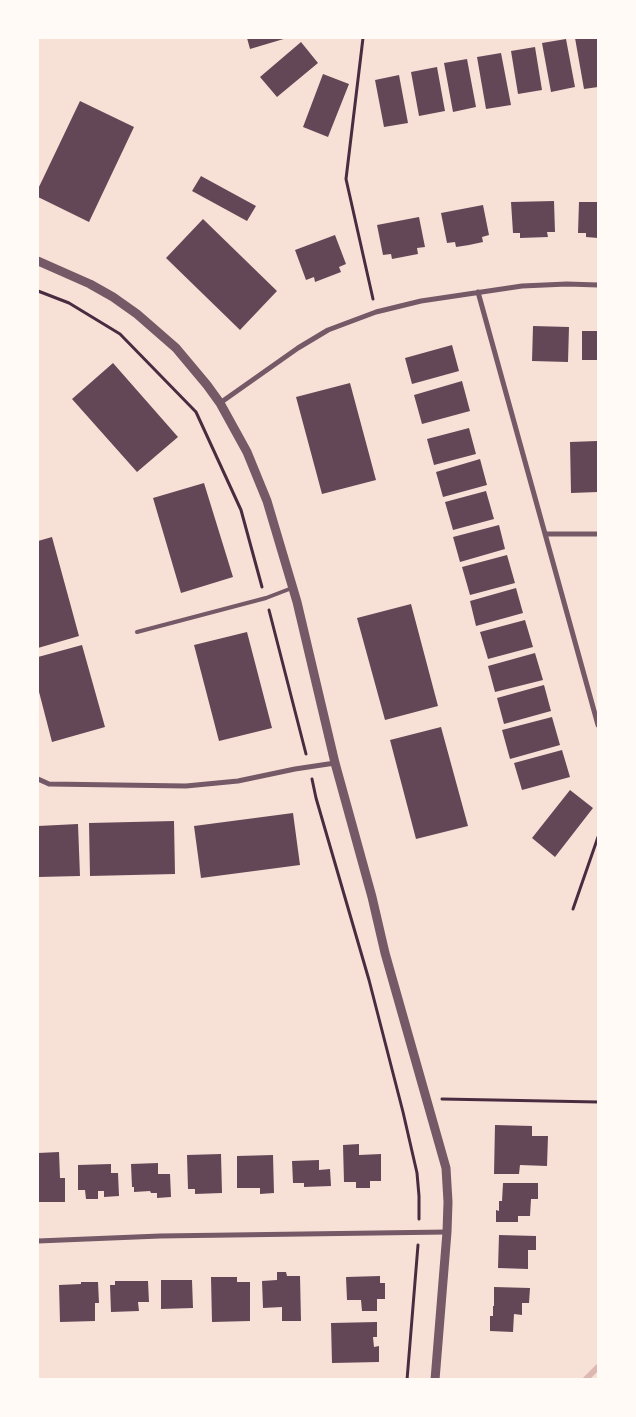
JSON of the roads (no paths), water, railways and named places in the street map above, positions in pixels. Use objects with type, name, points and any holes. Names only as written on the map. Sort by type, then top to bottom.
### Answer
[{"type":"street","points":[[38,261],[114,297],[176,348],[220,403],[247,452],[267,500],[297,602],[335,763],[372,897],[385,953],[446,1168],[447,1232],[435,1380]]},
{"type":"street","points":[[220,403],[298,348],[328,330],[376,312],[421,301],[522,286],[598,285]]},
{"type":"street","points":[[478,292],[598,725]]},
{"type":"street","points":[[545,534],[598,534]]},
{"type":"street","points":[[38,779],[49,784],[186,786],[238,781],[335,763]]},
{"type":"street","points":[[38,1241],[160,1236],[447,1232]]},
{"type":"lane","points":[[137,632],[266,598],[292,588]]},
{"type":"waterway","points":[[585,1380],[598,1367]]}]
